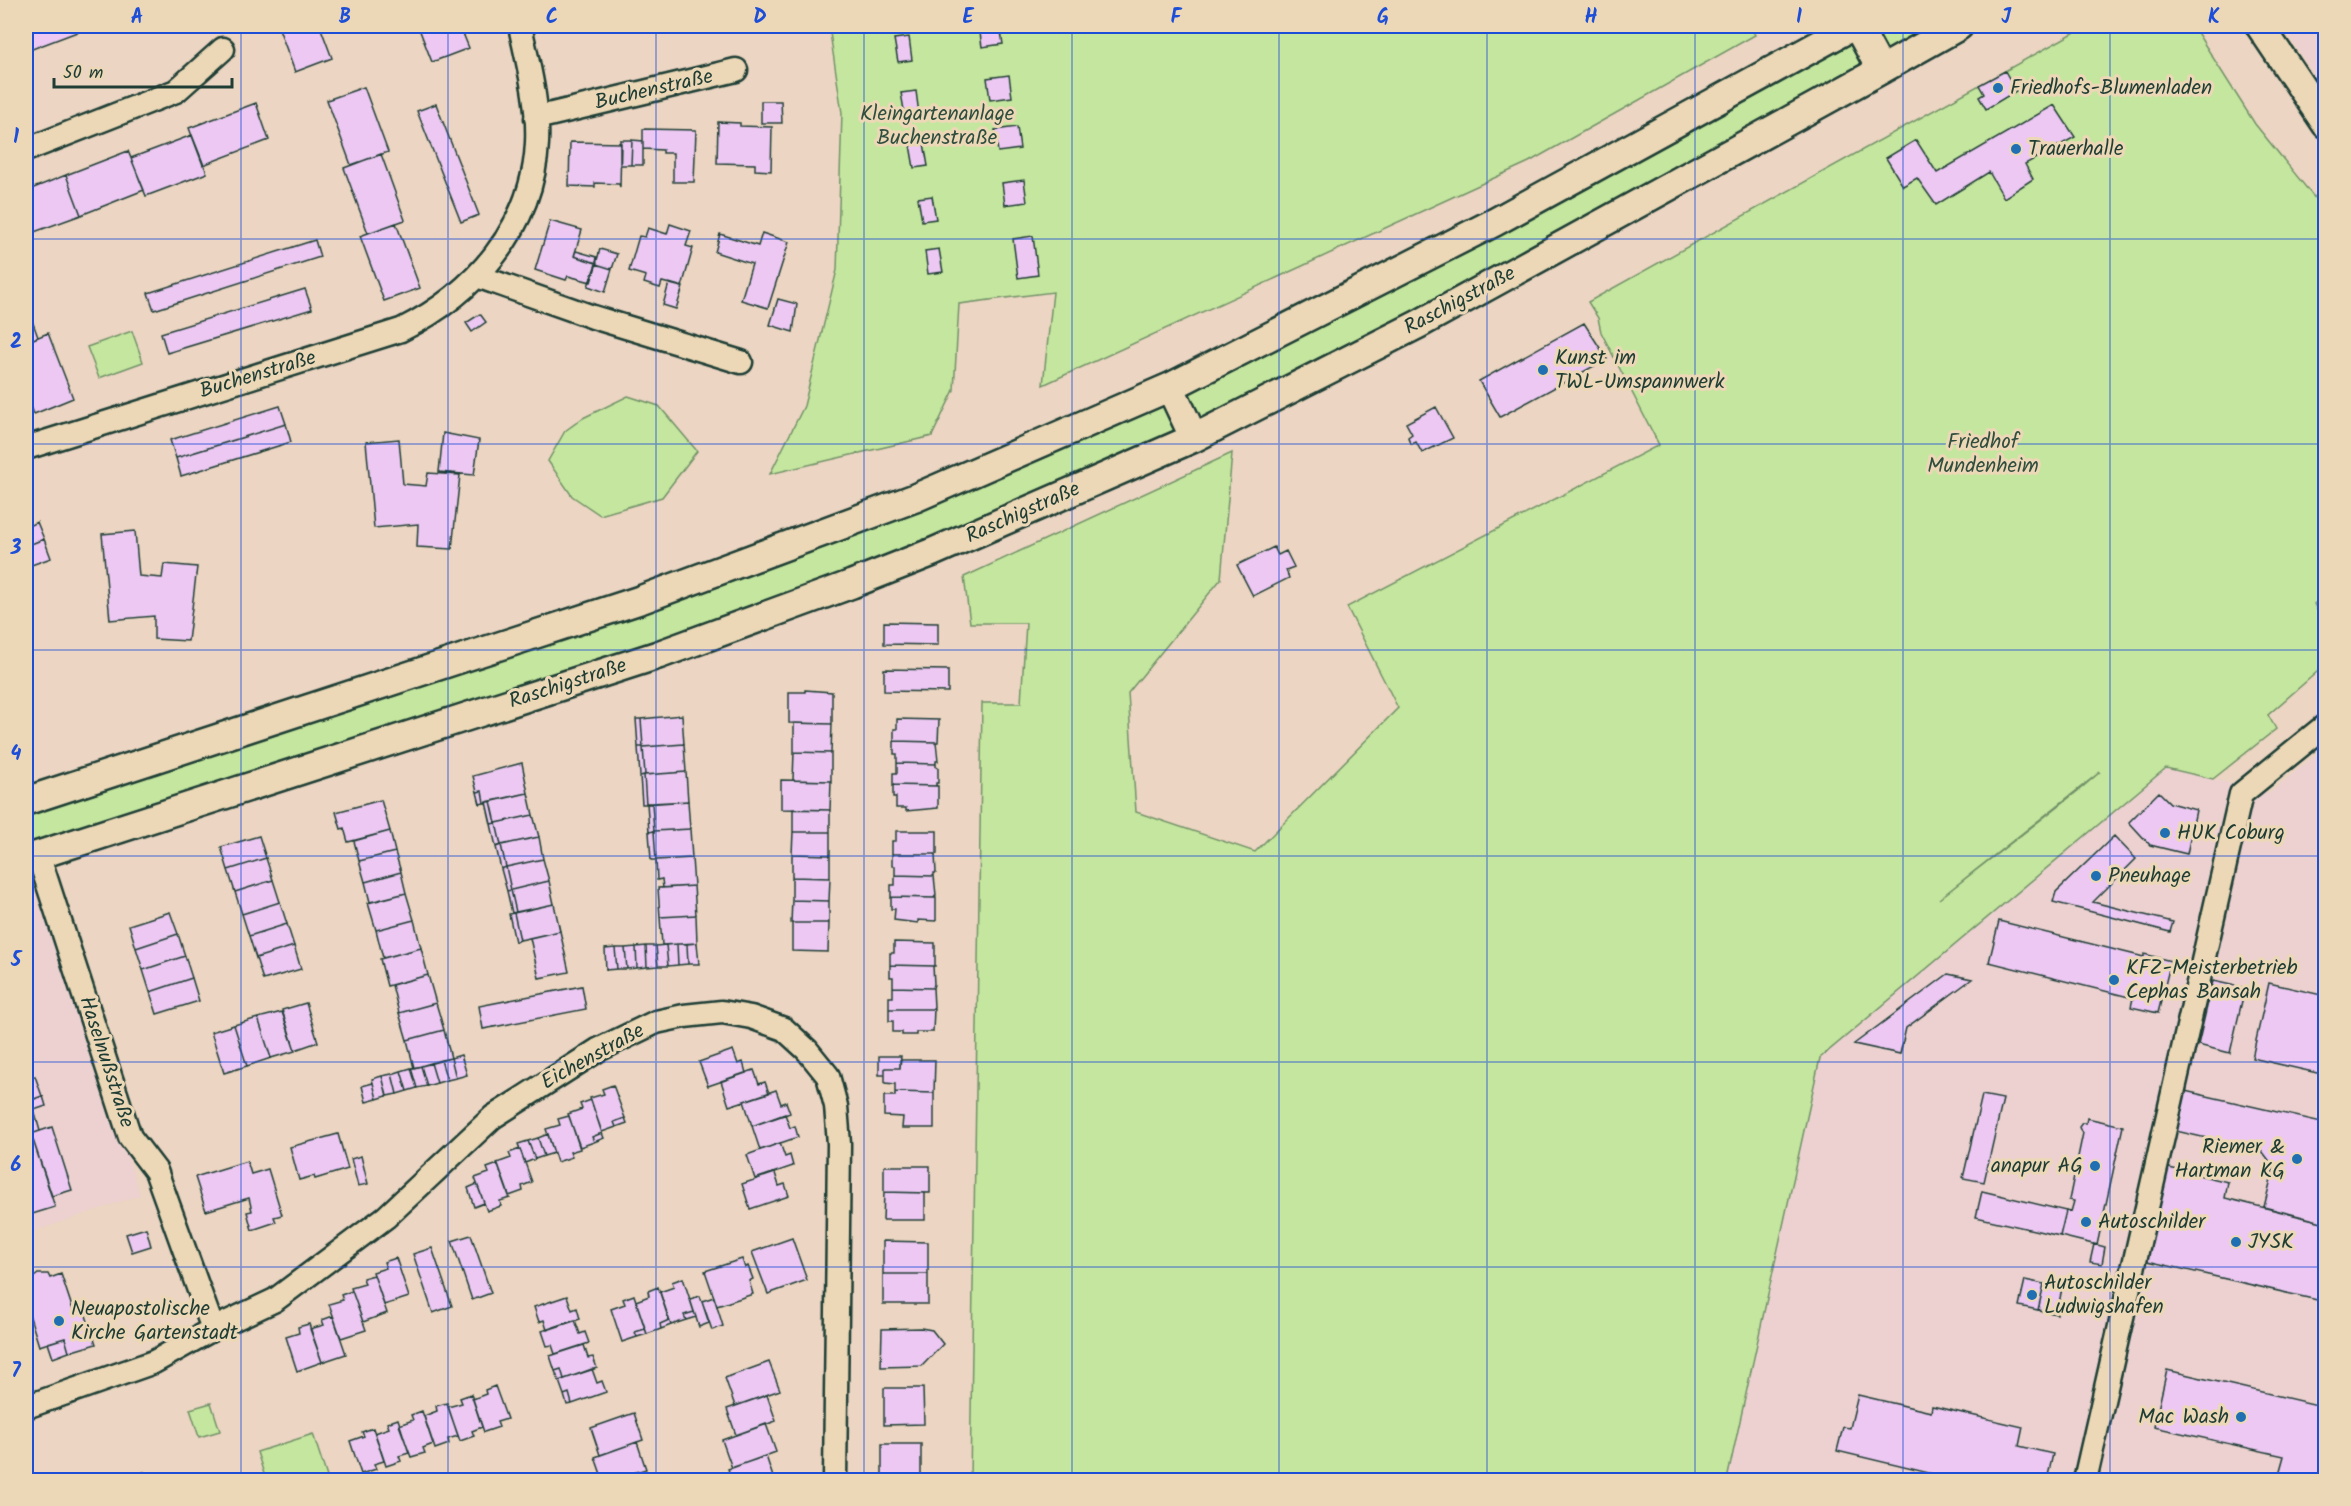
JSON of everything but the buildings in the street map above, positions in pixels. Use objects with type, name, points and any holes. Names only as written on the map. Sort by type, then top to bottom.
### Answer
[{"type":"street","name":"Buchenstraße","points":[[26,448],[401,330],[427,317],[477,276],[501,250],[516,225],[528,194],[533,170],[537,144],[536,117],[520,26]]},
{"type":"street","points":[[26,801],[640,600],[915,498],[1170,387],[1495,222],[1855,26],[1881,70]]},
{"type":"street","name":"Raschigstraße","points":[[32,857],[658,655],[933,552],[1194,438],[1419,324],[1959,26]]},
{"type":"street","points":[[2260,26],[2325,124]]},
{"type":"street","points":[[26,150],[176,91],[223,49]]},
{"type":"street","name":"Buchenstraße","points":[[536,117],[736,70]]},
{"type":"street","points":[[477,276],[592,317],[741,362]]},
{"type":"street","points":[[1170,387],[1194,438]]},
{"type":"street","points":[[2085,1480],[2241,794],[2325,725]]},
{"type":"street","name":"Haselnußstraße","points":[[32,857],[130,1137],[156,1171],[213,1329]]},
{"type":"street","name":"Eichenstraße","points":[[26,1407],[154,1362],[213,1329],[275,1300],[386,1216],[493,1117],[598,1050],[656,1022],[722,1012],[751,1017],[784,1029],[807,1050],[828,1076],[836,1106],[839,1144],[835,1480]]},
{"type":"shaded area","points":[[2282,26],[2325,26],[2325,92]]},
{"type":"shaded area","points":[[2325,747],[2325,1480],[1727,1480],[1820,1058],[2166,768],[2270,793]]},
{"type":"shaded area","points":[[40,887],[140,1195],[26,1234],[26,892]]},
{"type":"green space","name":"Kleingartenanlage Buchenstraße","points":[[829,26],[1750,26],[1755,35],[1529,162],[1043,385],[1053,292],[959,304],[954,390],[932,436],[770,474],[804,406],[837,270],[842,113]]},
{"type":"green space","points":[[1853,26],[1881,70],[1419,324],[933,552],[26,859],[26,801],[640,600],[1170,387]]},
{"type":"green space","points":[[1883,26],[1936,26],[1881,56],[1874,31]]},
{"type":"green space","name":"Friedhof Mundenheim","points":[[2086,26],[2193,26],[2255,124],[2325,211],[2326,594],[2314,604],[2325,626],[2325,665],[2268,715],[2276,729],[2213,779],[2166,768],[1820,1058],[1727,1480],[970,1480],[982,703],[1021,703],[1026,623],[970,623],[964,577],[1232,453],[1221,579],[1128,693],[1136,812],[1255,852],[1398,708],[1347,607],[1659,445],[1601,332],[1598,318],[1588,302]],"holes":[[[2100,772],[2079,790],[1939,899]]]},
{"type":"green space","points":[[132,331],[143,362],[99,378],[87,347]]},
{"type":"green space","points":[[628,396],[659,406],[697,451],[662,497],[600,515],[572,496],[548,461],[565,431],[583,418]]},
{"type":"green space","points":[[211,1403],[220,1431],[199,1437],[190,1409]]},
{"type":"green space","points":[[313,1434],[328,1480],[266,1480],[257,1452]]},
{"type":"place","name":"Friedhofs-Blumenladen","points":[[1998,88]]},
{"type":"place","name":"Trauerhalle","points":[[2016,149]]},
{"type":"place","name":"Kunst im TWL-Umspannwerk","points":[[1543,370]]},
{"type":"place","name":"HUK Coburg","points":[[2165,833]]},
{"type":"place","name":"Pneuhage","points":[[2096,876]]},
{"type":"place","name":"KFZ-Meisterbetrieb Cephas Bansah","points":[[2114,980]]},
{"type":"place","name":"Riemer & Hartman KG","points":[[2297,1159]]},
{"type":"place","name":"anapur AG","points":[[2095,1166]]},
{"type":"place","name":"Autoschilder","points":[[2086,1222]]},
{"type":"place","name":"JYSK","points":[[2236,1242]]},
{"type":"place","name":"Autoschilder Ludwigshafen","points":[[2032,1295]]},
{"type":"place","name":"Neuapostolische Kirche Gartenstadt","points":[[59,1321]]},
{"type":"place","name":"Mac Wash","points":[[2241,1417]]}]
